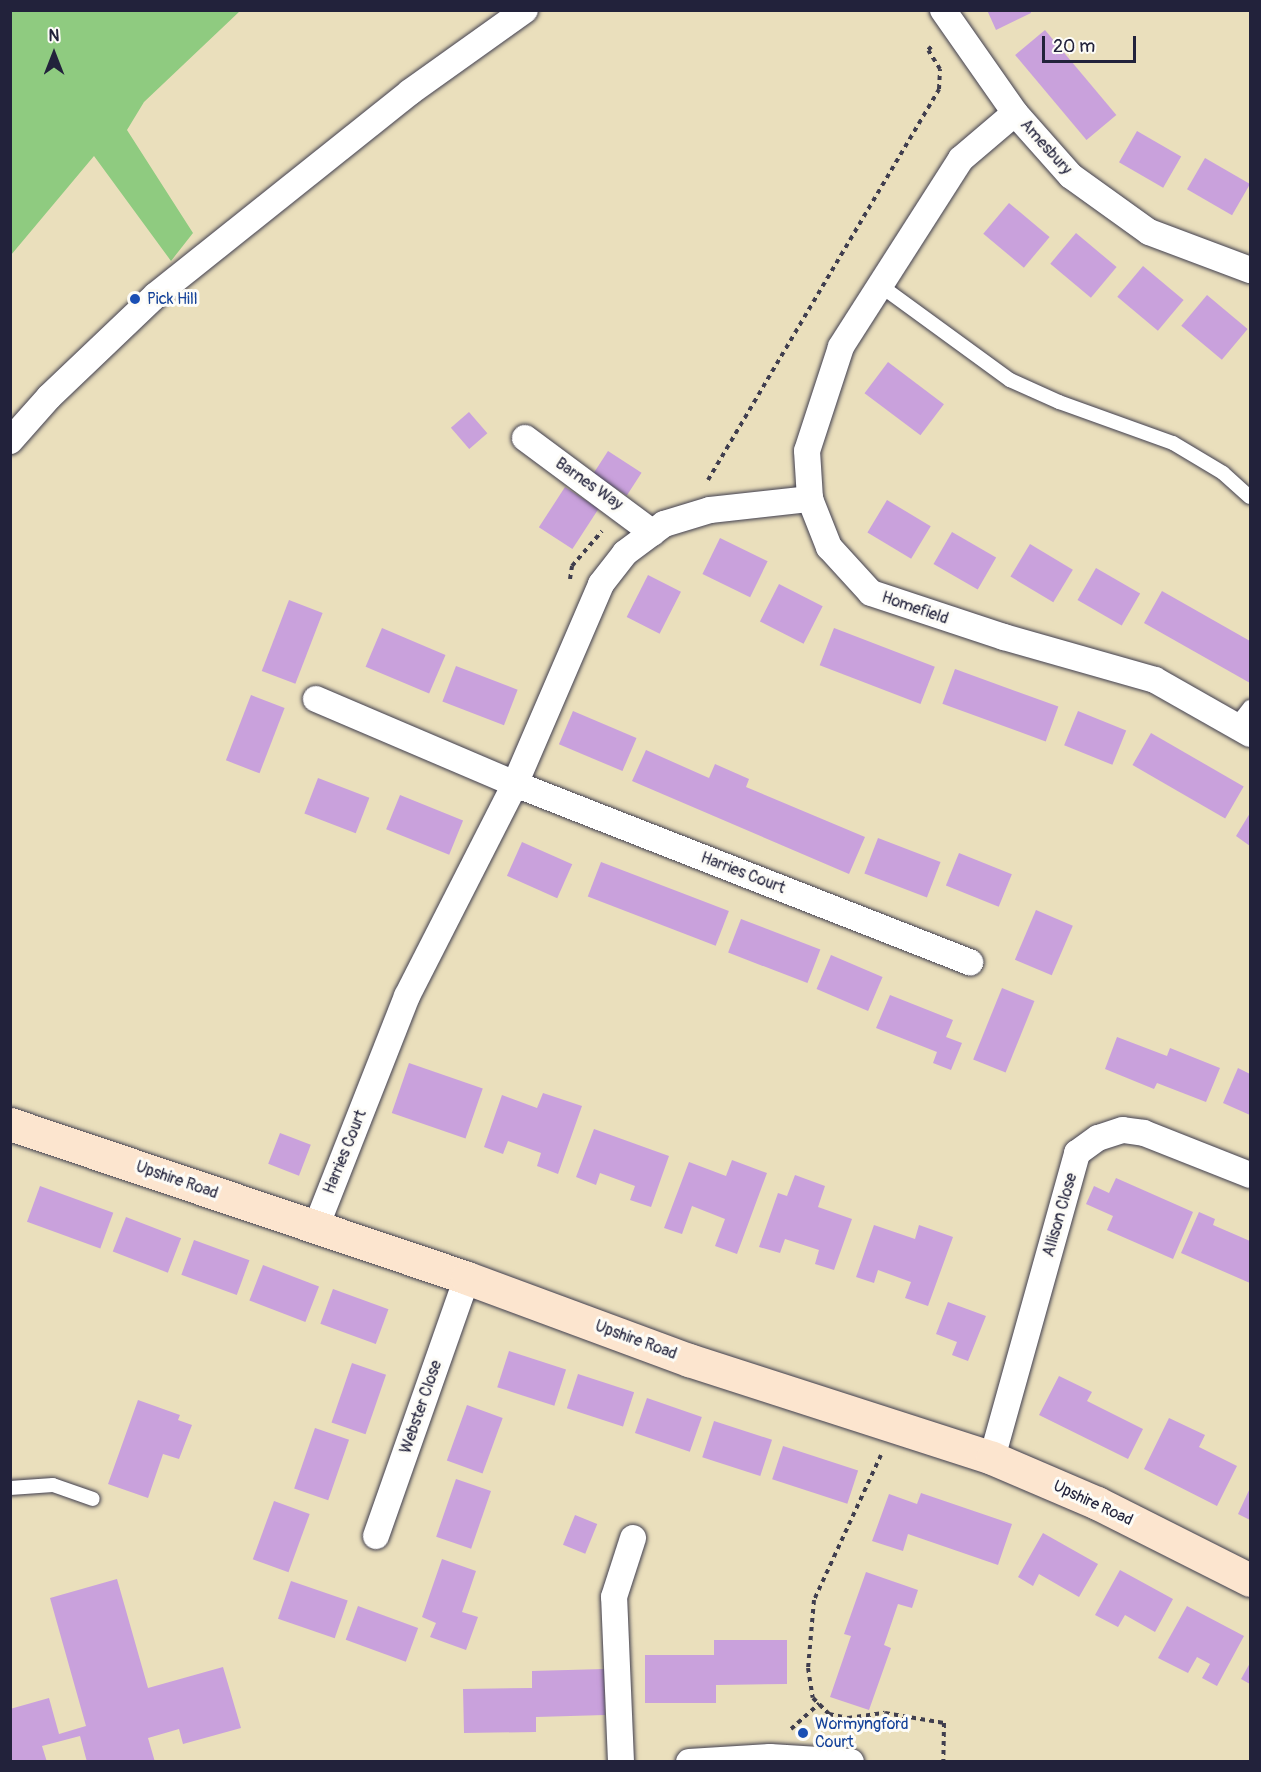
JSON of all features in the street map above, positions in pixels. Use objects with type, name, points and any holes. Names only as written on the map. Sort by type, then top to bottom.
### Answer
[{"type":"street","points":[[10,441],[49,397],[156,295],[410,92],[525,10]]},
{"type":"street","name":"Amesbury","points":[[949,18],[1015,113],[1071,176],[1149,232],[1251,270]]},
{"type":"street","name":"Homefield","points":[[1015,113],[961,159],[841,347],[807,451],[810,499],[829,547],[872,593],[1004,637],[1155,680],[1246,722]]},
{"type":"street","name":"Barnes Way","points":[[525,438],[627,511],[652,532]]},
{"type":"street","name":"Harries Court","points":[[316,1227],[407,996],[515,784],[601,584],[625,553],[664,524],[710,510],[810,499]]},
{"type":"street","name":"Harries Court","points":[[316,699],[515,784],[970,962]]},
{"type":"street","name":"Upshire Road","points":[[10,1124],[467,1278],[689,1360],[992,1458],[1097,1503],[1251,1580]]},
{"type":"street","name":"Allison Close","points":[[992,1458],[1077,1154],[1098,1138],[1123,1130],[1144,1133],[1251,1175]]},
{"type":"street","name":"Webster Close","points":[[376,1536],[467,1278]]},
{"type":"street","points":[[621,1761],[614,1597],[633,1538]]},
{"type":"street","points":[[688,1761],[770,1757],[852,1761]]},
{"type":"lane","points":[[881,286],[1010,380],[1059,402],[1173,443],[1223,473],[1251,497]]},
{"type":"lane","points":[[10,1488],[53,1485],[93,1499]]},
{"type":"path","points":[[705,486],[939,89],[940,69],[928,50],[949,18]]},
{"type":"path","points":[[593,603],[567,591],[572,566],[590,543],[627,511]]},
{"type":"path","points":[[894,1427],[814,1600],[808,1668],[813,1698],[829,1714],[848,1718],[885,1713],[944,1723],[943,1761]]},
{"type":"green space","points":[[11,10],[240,11],[144,102],[127,130],[193,233],[171,261],[94,156],[11,255]]},
{"type":"building","points":[[987,10],[1030,10],[1031,13],[996,30]]},
{"type":"building","points":[[1045,30],[1116,115],[1086,140],[1015,55]]},
{"type":"building","points":[[1137,131],[1181,156],[1163,188],[1119,162]]},
{"type":"building","points":[[1205,158],[1250,184],[1232,215],[1187,189]]},
{"type":"building","points":[[1009,203],[1050,237],[1024,268],[983,234]]},
{"type":"building","points":[[1076,233],[1117,267],[1091,298],[1050,264]]},
{"type":"building","points":[[1143,266],[1184,300],[1158,331],[1117,297]]},
{"type":"building","points":[[1207,295],[1248,329],[1222,360],[1181,326]]},
{"type":"building","points":[[888,362],[944,404],[920,435],[865,393]]},
{"type":"building","points":[[469,412],[487,433],[469,449],[451,428]]},
{"type":"building","points":[[608,451],[642,473],[627,495],[593,474]]},
{"type":"building","points":[[565,487],[599,509],[572,549],[539,527]]},
{"type":"building","points":[[887,500],[931,526],[911,559],[867,533]]},
{"type":"building","points":[[952,532],[996,558],[978,590],[934,564]]},
{"type":"building","points":[[720,538],[768,561],[750,597],[702,574]]},
{"type":"building","points":[[1030,544],[1073,570],[1053,602],[1010,577]]},
{"type":"building","points":[[1096,568],[1140,594],[1122,626],[1078,600]]},
{"type":"building","points":[[648,575],[681,592],[660,634],[627,617]]},
{"type":"building","points":[[779,584],[823,606],[804,644],[760,621]]},
{"type":"building","points":[[1162,591],[1250,641],[1250,683],[1144,623]]},
{"type":"building","points":[[289,600],[323,613],[295,684],[262,671]]},
{"type":"building","points":[[382,628],[446,655],[429,694],[366,667]]},
{"type":"building","points":[[834,628],[935,667],[920,704],[820,665]]},
{"type":"building","points":[[456,666],[518,690],[504,725],[442,701]]},
{"type":"building","points":[[955,669],[1058,707],[1046,741],[942,704]]},
{"type":"building","points":[[251,695],[285,708],[260,773],[226,760]]},
{"type":"building","points":[[573,711],[637,738],[622,771],[559,744]]},
{"type":"building","points":[[1078,711],[1126,730],[1112,765],[1064,745]]},
{"type":"building","points":[[1151,733],[1244,786],[1225,819],[1132,765]]},
{"type":"building","points":[[646,750],[709,778],[715,764],[749,779],[746,787],[865,837],[849,874],[632,781]]},
{"type":"building","points":[[318,778],[369,798],[356,833],[304,813]]},
{"type":"building","points":[[400,795],[463,820],[449,855],[386,829]]},
{"type":"building","points":[[1250,813],[1250,846],[1236,836]]},
{"type":"building","points":[[878,838],[941,862],[927,897],[864,873]]},
{"type":"building","points":[[522,842],[572,864],[557,898],[507,876]]},
{"type":"building","points":[[959,853],[1012,874],[999,907],[946,885]]},
{"type":"building","points":[[601,862],[729,911],[716,946],[588,897]]},
{"type":"building","points":[[1036,910],[1073,926],[1052,975],[1015,960]]},
{"type":"building","points":[[741,919],[820,949],[807,983],[728,953]]},
{"type":"building","points":[[831,955],[883,977],[868,1011],[817,989]]},
{"type":"building","points":[[1002,988],[1034,1001],[1006,1073],[973,1059]]},
{"type":"building","points":[[890,995],[953,1020],[946,1037],[962,1043],[951,1070],[933,1063],[937,1052],[876,1028]]},
{"type":"building","points":[[1117,1037],[1167,1056],[1170,1048],[1220,1068],[1206,1102],[1157,1083],[1154,1089],[1105,1069]]},
{"type":"building","points":[[409,1063],[483,1088],[465,1139],[392,1113]]},
{"type":"building","points":[[1238,1068],[1250,1074],[1250,1115],[1223,1103]]},
{"type":"building","points":[[543,1093],[582,1106],[558,1174],[537,1166],[541,1153],[508,1141],[503,1154],[484,1147],[502,1095],[537,1108]]},
{"type":"building","points":[[594,1129],[669,1156],[651,1207],[630,1200],[635,1186],[600,1173],[596,1185],[576,1177]]},
{"type":"building","points":[[280,1133],[311,1145],[299,1176],[268,1164]]},
{"type":"building","points":[[732,1160],[767,1173],[737,1254],[715,1246],[725,1219],[692,1206],[682,1234],[664,1228],[689,1162],[726,1176]]},
{"type":"building","points":[[795,1175],[825,1186],[818,1207],[852,1219],[834,1270],[815,1264],[819,1250],[785,1239],[780,1253],[759,1247],[778,1193],[787,1196]]},
{"type":"building","points":[[1116,1178],[1193,1212],[1173,1259],[1107,1230],[1113,1216],[1086,1204],[1094,1186],[1109,1193]]},
{"type":"building","points":[[40,1186],[113,1213],[100,1248],[27,1222]]},
{"type":"building","points":[[1199,1212],[1215,1219],[1213,1225],[1250,1241],[1250,1283],[1181,1253]]},
{"type":"building","points":[[126,1217],[181,1238],[168,1273],[113,1252]]},
{"type":"building","points":[[874,1225],[915,1239],[919,1225],[953,1237],[928,1306],[905,1298],[911,1282],[878,1270],[874,1283],[856,1277]]},
{"type":"building","points":[[194,1240],[249,1260],[237,1295],[181,1275]]},
{"type":"building","points":[[263,1265],[319,1287],[305,1322],[249,1300]]},
{"type":"building","points":[[333,1289],[388,1309],[376,1344],[320,1324]]},
{"type":"building","points":[[948,1302],[986,1316],[968,1361],[952,1355],[957,1342],[936,1334]]},
{"type":"building","points":[[509,1351],[566,1370],[554,1406],[497,1387]]},
{"type":"building","points":[[352,1363],[386,1375],[366,1434],[331,1423]]},
{"type":"building","points":[[578,1374],[634,1392],[623,1426],[567,1408]]},
{"type":"building","points":[[1059,1376],[1092,1392],[1087,1401],[1143,1429],[1128,1459],[1039,1415]]},
{"type":"building","points":[[647,1398],[702,1417],[690,1452],[635,1433]]},
{"type":"building","points":[[138,1400],[180,1415],[178,1420],[192,1425],[179,1459],[163,1454],[148,1498],[108,1484]]},
{"type":"building","points":[[467,1405],[503,1418],[483,1473],[447,1460]]},
{"type":"building","points":[[1169,1418],[1205,1435],[1199,1447],[1237,1466],[1217,1506],[1144,1469]]},
{"type":"building","points":[[714,1421],[772,1440],[760,1476],[702,1457]]},
{"type":"building","points":[[315,1428],[349,1440],[328,1500],[294,1489]]},
{"type":"building","points":[[783,1446],[858,1470],[847,1504],[772,1479]]},
{"type":"building","points":[[456,1479],[491,1491],[471,1549],[436,1537]]},
{"type":"building","points":[[1250,1488],[1250,1520],[1238,1514]]},
{"type":"building","points":[[921,1493],[1012,1524],[998,1565],[908,1534],[903,1551],[872,1541],[889,1494],[917,1504]]},
{"type":"building","points":[[274,1501],[310,1514],[289,1572],[253,1559]]},
{"type":"building","points":[[575,1515],[597,1524],[585,1554],[563,1545]]},
{"type":"building","points":[[1043,1533],[1098,1564],[1079,1597],[1039,1574],[1033,1586],[1018,1577]]},
{"type":"building","points":[[442,1559],[476,1571],[462,1612],[478,1617],[466,1650],[430,1637],[436,1623],[422,1617]]},
{"type":"building","points":[[1120,1570],[1173,1599],[1155,1632],[1125,1615],[1118,1627],[1095,1615]]},
{"type":"building","points":[[866,1572],[918,1590],[912,1608],[898,1604],[884,1645],[891,1648],[869,1710],[830,1697],[851,1636],[844,1634]]},
{"type":"building","points":[[117,1579],[148,1688],[223,1667],[241,1728],[183,1744],[179,1729],[148,1738],[155,1762],[87,1762],[80,1736],[42,1746],[47,1762],[10,1762],[10,1709],[49,1698],[59,1734],[86,1726],[50,1598]]},
{"type":"building","points":[[291,1581],[348,1601],[335,1638],[278,1619]]},
{"type":"building","points":[[358,1606],[418,1628],[406,1662],[346,1640]]},
{"type":"building","points":[[1187,1606],[1244,1636],[1217,1686],[1202,1678],[1210,1664],[1197,1657],[1188,1673],[1158,1658]]},
{"type":"building","points":[[714,1640],[787,1640],[787,1684],[716,1685],[716,1703],[645,1703],[645,1655],[714,1655]]},
{"type":"building","points":[[1250,1663],[1250,1684],[1241,1679]]},
{"type":"building","points":[[604,1669],[605,1715],[536,1717],[536,1732],[464,1733],[463,1689],[532,1688],[532,1671]]},
{"type":"place","name":"Pick Hill","points":[[135,299]]},
{"type":"place","name":"Wormyngford Court","points":[[803,1733]]}]
